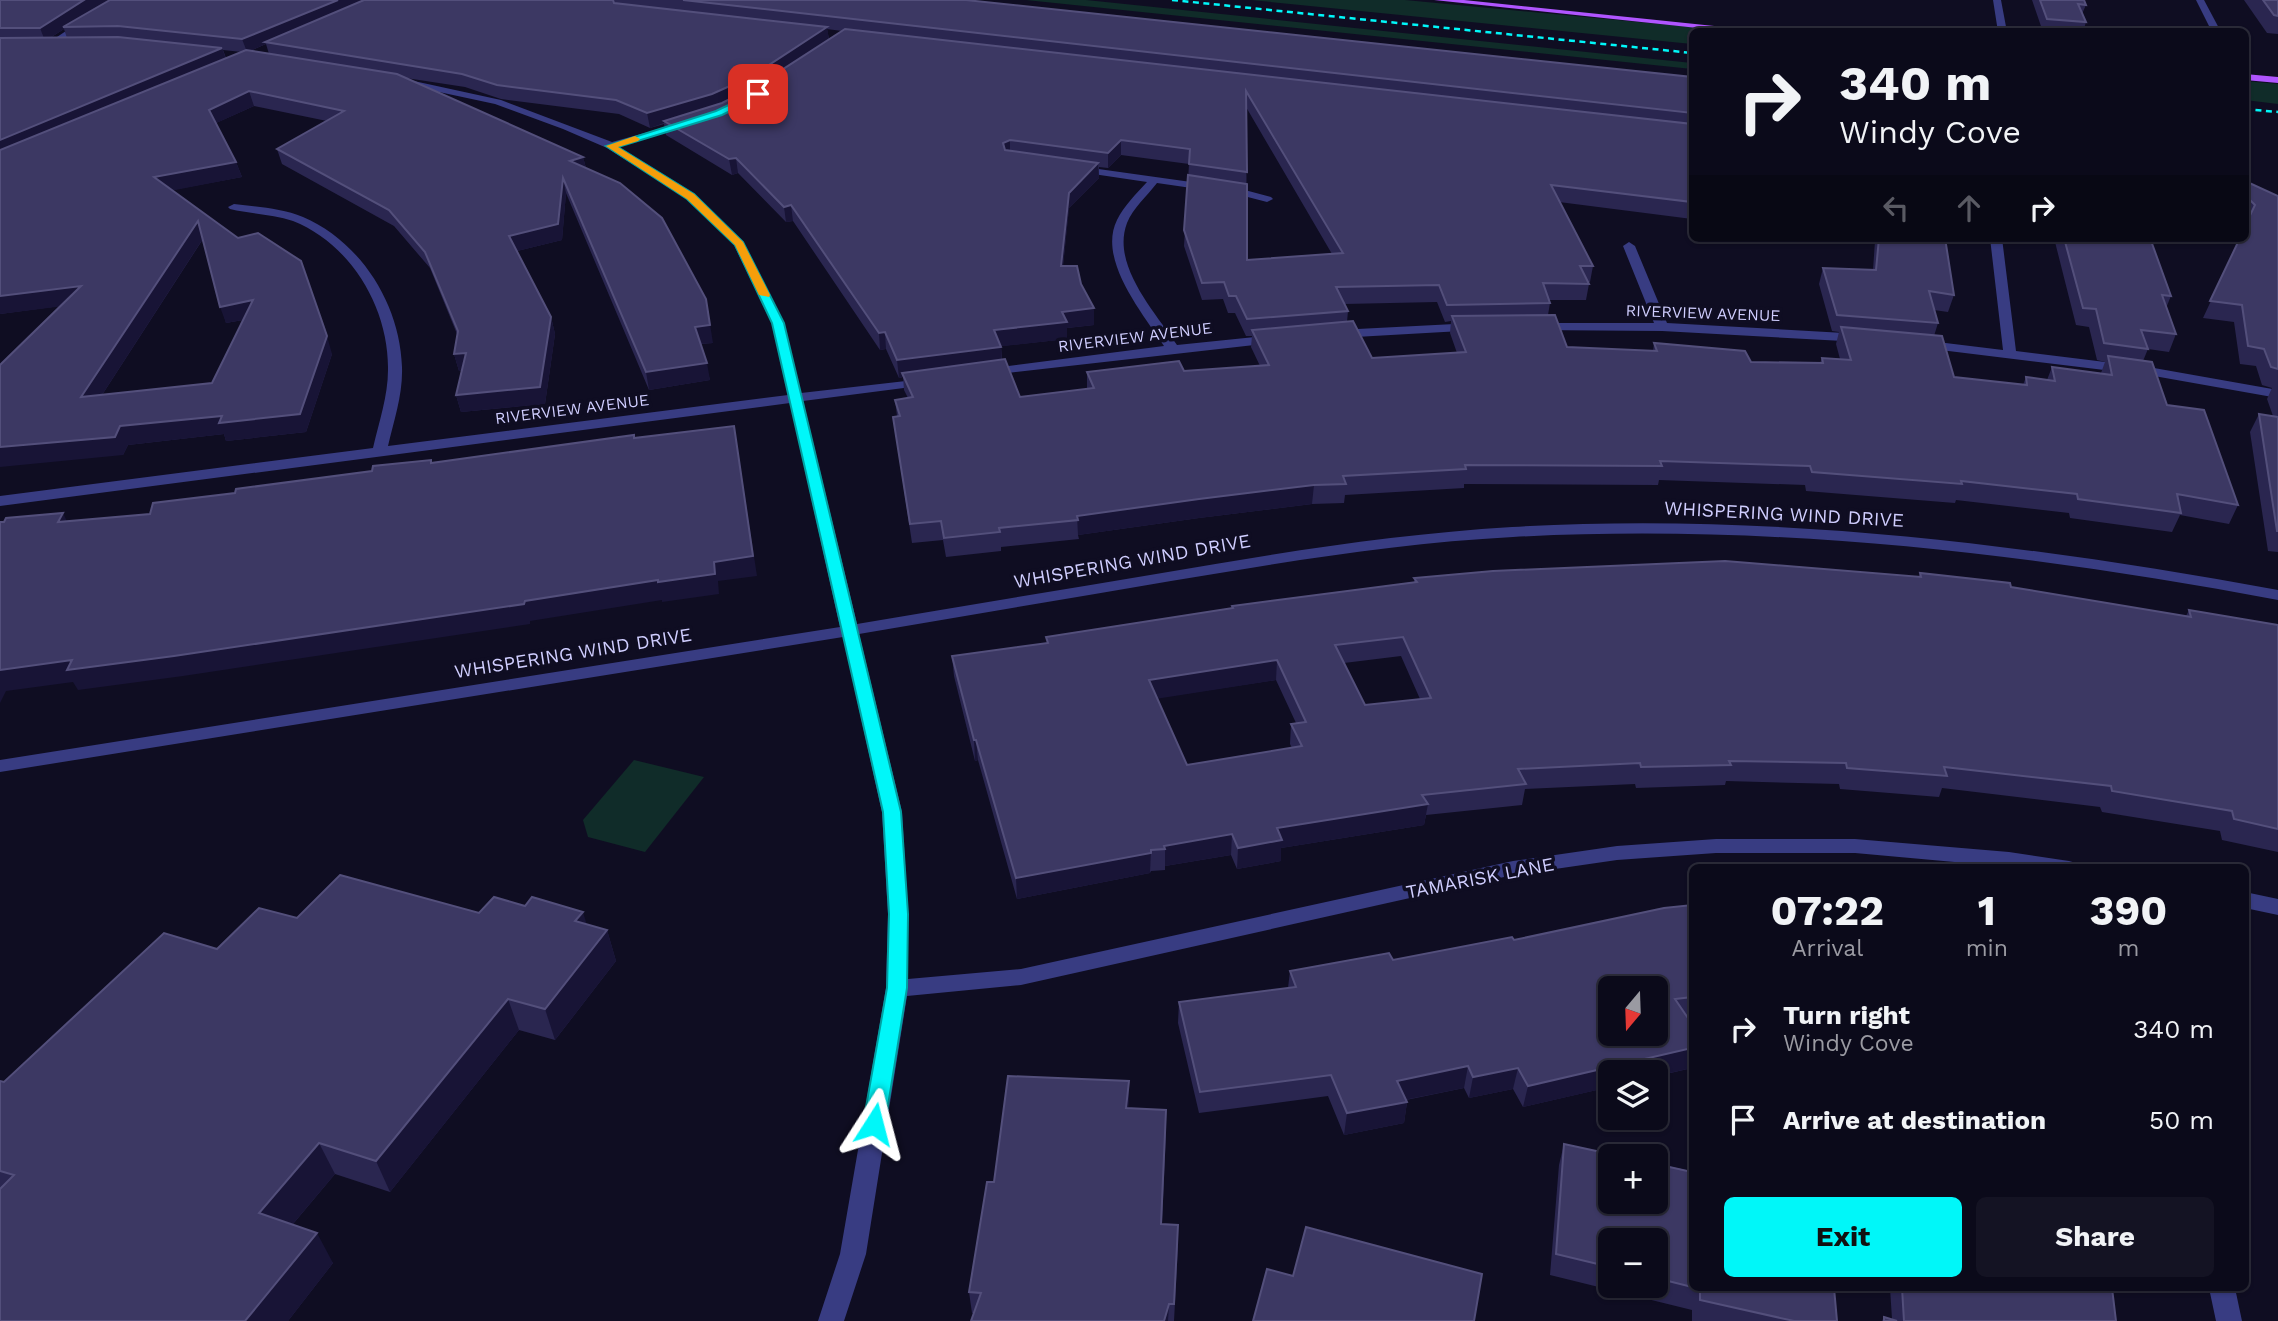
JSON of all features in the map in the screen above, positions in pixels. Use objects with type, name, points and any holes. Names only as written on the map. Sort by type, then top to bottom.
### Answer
[{"type":"main road","points":[[1438,0],[1727,28]]},
{"type":"main road","points":[[2249,77],[2278,80]]},
{"type":"street","points":[[50,45],[96,15],[129,0]]},
{"type":"street","points":[[1997,0],[2002,28]]},
{"type":"street","points":[[2200,0],[2215,28]]},
{"type":"street","points":[[37,45],[74,45]]},
{"type":"street","points":[[387,79],[498,102],[611,146],[691,196],[739,244],[778,323],[892,812],[898,914],[897,988],[853,1254],[831,1321]]},
{"type":"street","points":[[611,146],[695,120]]},
{"type":"street","points":[[1063,167],[1241,192],[1267,199]]},
{"type":"street","points":[[1154,180],[1121,223],[1116,245],[1122,268],[1173,349]]},
{"type":"street","points":[[234,207],[272,212],[313,227],[349,253],[379,296],[387,318],[395,367],[380,452]]},
{"type":"street","points":[[1996,242],[2010,353]]},
{"type":"street","points":[[1629,246],[1662,327]]},
{"type":"street","points":[[1326,335],[1485,327]]},
{"type":"street","name":"RIVERVIEW AVENUE","points":[[1526,327],[1662,327],[1874,339]]},
{"type":"street","name":"RIVERVIEW AVENUE","points":[[971,375],[1173,349],[1288,338]]},
{"type":"street","points":[[1901,342],[2154,372],[2278,394]]},
{"type":"street","name":"RIVERVIEW AVENUE","points":[[0,501],[944,379]]},
{"type":"street","name":"WHISPERING WIND DRIVE","points":[[0,766],[851,630],[1325,550],[1510,532],[1650,527],[1760,530],[1972,548],[2137,569],[2278,595]]},
{"type":"street","name":"TAMARISK LANE","points":[[897,988],[1021,977],[1513,868],[1616,853],[1716,846],[1855,846],[2042,864]]},
{"type":"street","points":[[2249,901],[2278,907]]},
{"type":"street","points":[[2223,1291],[2229,1321]]},
{"type":"green space","points":[[1026,0],[1086,0],[1689,63],[1689,69]]},
{"type":"green space","points":[[1251,0],[1405,0],[1701,28],[1689,28],[1689,44]]},
{"type":"green space","points":[[2249,81],[2278,84],[2278,104],[2249,100]]},
{"type":"green space","points":[[634,760],[704,777],[645,852],[588,837],[583,820]]},
{"type":"building","points":[[0,0],[84,0],[40,28],[0,28]]},
{"type":"building","points":[[110,0],[338,0],[242,39],[118,26],[63,27]]},
{"type":"building","points":[[364,0],[613,0],[614,3],[827,27],[752,76],[712,94],[647,113],[616,100],[497,85],[462,74],[265,42]]},
{"type":"building","points":[[683,0],[966,0],[1689,77],[1689,113]]},
{"type":"building","points":[[2040,0],[2084,0],[2086,5],[2078,4],[2086,22],[2047,19]]},
{"type":"building","points":[[2263,0],[2278,0],[2278,16],[2274,15]]},
{"type":"building","points":[[845,29],[1689,124],[1689,202],[1551,185],[1593,266],[1580,266],[1589,284],[1543,283],[1550,303],[1447,305],[1439,285],[1336,287],[1348,311],[1247,319],[1236,296],[1229,296],[1224,282],[1202,283],[1184,230],[1188,175],[1247,184],[1247,260],[1343,253],[1246,91],[1247,172],[1189,164],[1190,149],[1121,140],[1108,153],[1010,140],[1003,143],[1005,150],[1098,163],[1069,193],[1061,266],[1077,266],[1081,284],[1094,308],[1062,312],[1067,322],[994,330],[1001,347],[897,360],[885,332],[879,333],[791,205],[784,207],[736,158],[729,159],[664,121],[722,103],[760,84]]},
{"type":"building","points":[[118,37],[222,48],[0,140],[0,38]]},
{"type":"building","points":[[246,50],[397,74],[583,157],[570,161],[620,183],[662,218],[706,299],[710,325],[695,327],[707,363],[646,372],[563,178],[558,224],[509,236],[551,317],[540,387],[456,395],[466,353],[454,354],[458,331],[425,252],[389,210],[277,149],[344,111],[249,91],[209,110],[236,162],[154,177],[238,238],[258,233],[301,261],[327,336],[300,414],[219,423],[222,416],[120,426],[115,437],[0,447],[0,365],[81,286],[0,296],[0,150]],"holes":[[[198,221],[220,307],[253,300],[212,383],[81,397]]]},
{"type":"building","points":[[2249,183],[2278,196],[2278,369],[2271,367],[2264,349],[2248,346],[2242,305],[2210,301],[2238,242],[2249,242],[2249,218],[2255,205],[2249,199]]},
{"type":"building","points":[[1879,242],[1946,242],[1954,295],[1929,291],[1938,323],[1837,315],[1823,268],[1876,270]]},
{"type":"building","points":[[2065,242],[2151,242],[2171,296],[2162,295],[2176,334],[2141,330],[2148,349],[2104,343],[2096,309],[2083,308]]},
{"type":"building","points":[[1555,315],[1567,347],[1657,351],[1654,343],[1745,351],[1751,362],[1823,363],[1822,358],[1851,360],[1841,327],[1942,336],[1954,377],[2027,385],[2026,377],[2055,381],[2052,367],[2112,375],[2108,356],[2152,362],[2167,405],[2204,410],[2238,505],[2177,494],[2181,513],[2078,499],[2077,494],[1961,481],[1962,484],[1812,472],[1810,466],[1660,461],[1662,466],[1465,465],[1466,469],[1343,476],[1346,484],[1314,485],[1199,499],[1077,516],[1078,520],[999,528],[1000,532],[944,538],[941,521],[910,524],[893,417],[900,416],[895,400],[913,397],[902,373],[1005,359],[1020,397],[1094,388],[1087,372],[1179,361],[1184,371],[1269,365],[1252,330],[1353,321],[1372,358],[1466,352],[1452,316]]},
{"type":"building","points":[[2259,414],[2278,417],[2278,531],[2277,531]]},
{"type":"building","points":[[734,426],[753,556],[714,562],[715,574],[658,580],[525,601],[524,604],[174,656],[67,670],[72,660],[0,670],[0,522],[4,522],[6,518],[63,513],[58,522],[150,514],[153,503],[372,471],[373,466],[431,460],[431,463],[634,435],[634,438]]},
{"type":"building","points":[[1725,561],[1921,577],[1920,573],[2010,583],[2011,587],[2191,617],[2189,610],[2278,625],[2278,829],[2234,819],[2232,811],[2112,791],[2111,786],[1944,767],[1947,776],[1847,768],[1846,763],[1729,761],[1731,765],[1641,767],[1640,763],[1518,769],[1526,784],[1422,795],[1428,804],[1277,828],[1282,840],[1238,848],[1232,834],[1164,846],[1165,849],[1151,850],[1151,853],[1016,878],[974,740],[952,656],[1048,643],[1046,637],[1233,608],[1232,606],[1417,582],[1414,578],[1493,571]],"holes":[[[1403,637],[1431,698],[1365,705],[1335,645]],[[1277,660],[1306,722],[1291,724],[1302,746],[1187,765],[1149,680]]]},
{"type":"building","points":[[340,875],[479,913],[494,897],[525,906],[532,897],[583,912],[575,921],[607,930],[545,1009],[508,999],[376,1161],[319,1143],[259,1213],[317,1233],[245,1321],[0,1321],[0,1189],[14,1175],[0,1171],[0,1081],[4,1082],[164,933],[217,949],[259,908],[297,918]]},
{"type":"building","points":[[1689,905],[1689,997],[1675,999],[1689,1020],[1689,1049],[1640,1060],[1598,1060],[1598,1070],[1528,1086],[1518,1068],[1473,1077],[1468,1066],[1397,1081],[1407,1102],[1347,1113],[1331,1075],[1200,1092],[1179,1002],[1296,987],[1290,971],[1389,953],[1393,960],[1512,937],[1514,940],[1664,908]]},
{"type":"building","points":[[1008,1076],[1129,1081],[1126,1108],[1166,1110],[1161,1224],[1178,1225],[1174,1304],[1169,1304],[1164,1321],[971,1321],[981,1293],[969,1292],[987,1182],[994,1182]]},
{"type":"building","points":[[1564,1144],[1598,1151],[1598,1214],[1668,1214],[1668,1167],[1689,1171],[1689,1286],[1668,1281],[1668,1228],[1598,1228],[1598,1264],[1556,1254]]},
{"type":"building","points":[[1306,1227],[1482,1274],[1474,1321],[1253,1321],[1267,1269],[1293,1276]]},
{"type":"building","points":[[1700,1291],[1834,1291],[1837,1321],[1794,1321],[1700,1300]]},
{"type":"building","points":[[1902,1291],[2112,1291],[2116,1321],[1904,1321]]},
{"type":"railway","points":[[1172,0],[1689,53]]},
{"type":"railway","points":[[2249,109],[2278,112]]},
{"type":"slow traffic","points":[[635,139],[611,146],[691,196],[739,244],[764,295]]},
{"type":"route","points":[[758,94],[719,113],[611,146],[691,196],[739,244],[778,323],[892,812],[898,914],[897,988],[874,1124]]}]
